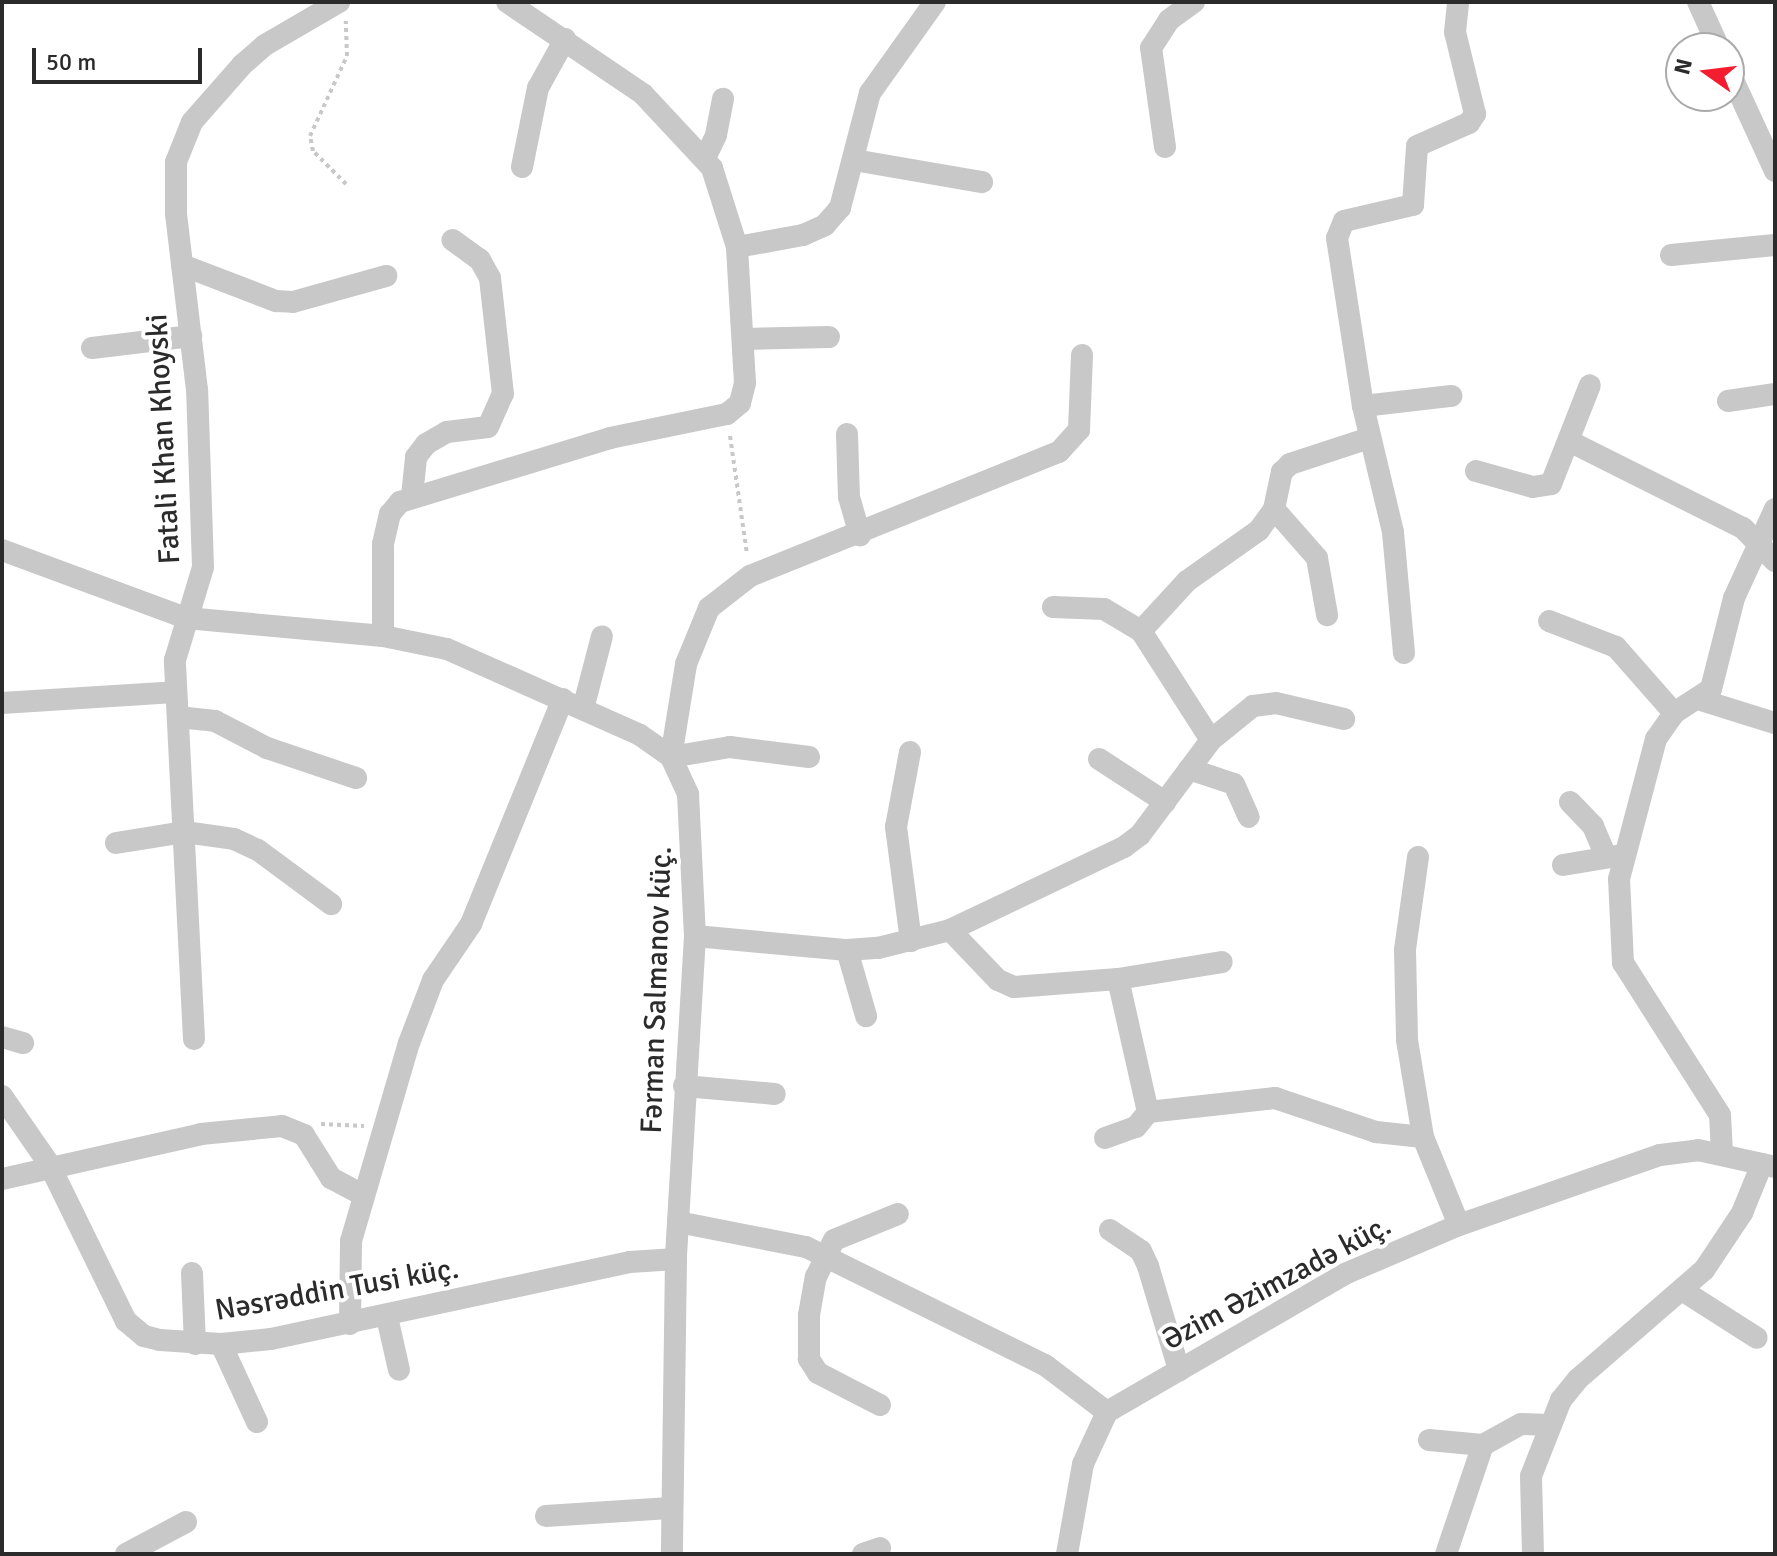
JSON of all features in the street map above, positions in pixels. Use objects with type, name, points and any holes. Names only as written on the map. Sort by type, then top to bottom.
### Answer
[{"type":"street","name":"Fatali Khan Khoyski","points":[[194,1039],[175,660],[186,618],[197,600],[203,567],[191,336],[182,265],[176,162],[192,122],[265,45],[339,2]]},
{"type":"street","points":[[383,636],[386,527],[400,502],[610,438],[727,414],[740,403],[745,383],[737,247],[722,189],[705,158],[643,94],[507,2]]},
{"type":"street","points":[[737,247],[803,235],[825,225],[840,208],[870,93],[935,2]]},
{"type":"street","points":[[1165,147],[1151,48],[1169,20],[1194,2]]},
{"type":"street","points":[[1404,653],[1393,532],[1369,438],[1337,238],[1339,226],[1413,205],[1417,146],[1469,123],[1475,114],[1455,32],[1458,2]]},
{"type":"street","points":[[1698,2],[1712,32]]},
{"type":"street","points":[[522,167],[538,88],[565,39]]},
{"type":"street","points":[[705,158],[716,135],[723,99]]},
{"type":"street","points":[[1745,106],[1775,171]]},
{"type":"street","points":[[854,160],[982,182]]},
{"type":"street","points":[[412,496],[416,457],[426,444],[447,432],[488,427],[503,394],[490,278],[480,260],[452,240]]},
{"type":"street","points":[[1671,255],[1775,245]]},
{"type":"street","points":[[182,265],[276,301],[293,302],[386,276]]},
{"type":"street","points":[[92,348],[191,336]]},
{"type":"street","points":[[744,339],[829,337]]},
{"type":"street","points":[[671,757],[695,630],[709,608],[750,576],[860,535],[1072,443],[1079,430],[1082,355]]},
{"type":"street","points":[[1476,471],[1543,488],[1551,484],[1571,442],[1590,385]]},
{"type":"street","points":[[1728,401],[1775,394]]},
{"type":"street","points":[[1363,406],[1451,396]]},
{"type":"street","points":[[847,434],[849,497],[860,535]]},
{"type":"street","points":[[1141,631],[1159,605],[1259,530],[1274,509],[1282,472],[1290,464],[1369,438]]},
{"type":"street","points":[[1571,442],[1743,528],[1759,541],[1775,561]]},
{"type":"street","points":[[1274,509],[1317,558],[1327,615]]},
{"type":"street","points":[[1722,1153],[1720,1115],[1623,963],[1614,856],[1656,739],[1674,713],[1701,700],[1711,689],[1734,598],[1775,509]]},
{"type":"street","points":[[2,550],[186,618],[383,636],[447,649],[573,704],[671,757],[730,747],[809,757]]},
{"type":"street","points":[[1053,607],[1104,609],[1141,631],[1211,740]]},
{"type":"street","points":[[1549,621],[1616,647],[1674,713]]},
{"type":"street","points":[[350,1324],[350,1256],[361,1194],[433,980],[471,924],[602,636]]},
{"type":"street","points":[[2,703],[175,692]]},
{"type":"street","points":[[1701,700],[1775,723]]},
{"type":"street","points":[[695,936],[847,950],[911,941],[950,930],[1124,847],[1165,802],[1211,740],[1233,717],[1264,703],[1344,719]]},
{"type":"street","points":[[178,717],[215,721],[267,748],[356,778]]},
{"type":"street","points":[[910,752],[896,827],[911,941]]},
{"type":"street","name":"Fərman Salmanov küç.","points":[[671,757],[689,808],[695,936],[676,1259],[670,1508],[672,1554]]},
{"type":"street","points":[[1099,759],[1165,802]]},
{"type":"street","points":[[1189,769],[1234,784],[1249,817]]},
{"type":"street","points":[[1570,802],[1593,826],[1614,856]]},
{"type":"street","points":[[116,843],[185,832],[234,839],[258,850],[331,904]]},
{"type":"street","points":[[1563,865],[1614,856]]},
{"type":"street","points":[[1418,857],[1404,986],[1407,1040],[1423,1137],[1459,1225]]},
{"type":"street","points":[[950,930],[998,980],[1014,987],[1118,979],[1222,962]]},
{"type":"street","points":[[847,950],[866,1016]]},
{"type":"street","points":[[1118,979],[1148,1112]]},
{"type":"street","points":[[684,1086],[775,1094]]},
{"type":"street","name":"Nəsrəddin Tusi küç.","points":[[2,1096],[49,1164],[126,1321],[144,1336],[195,1344],[221,1344],[387,1317],[630,1262],[676,1259]]},
{"type":"street","points":[[1105,1138],[1136,1127],[1148,1112],[1275,1098],[1376,1132],[1423,1137]]},
{"type":"street","points":[[2,1179],[49,1164],[251,1126],[294,1129],[331,1178],[361,1194]]},
{"type":"street","name":"Əzim Əzimzadə küç.","points":[[1107,1412],[1347,1273],[1459,1225],[1660,1155],[1722,1153],[1769,1166]]},
{"type":"street","points":[[1533,1554],[1531,1476],[1547,1425],[1569,1388],[1685,1292],[1731,1232],[1769,1166]]},
{"type":"street","points":[[880,1405],[818,1373],[809,1359],[809,1315],[824,1255],[851,1231],[898,1214]]},
{"type":"street","points":[[678,1222],[784,1239],[824,1255],[1045,1365],[1107,1412],[1083,1464],[1067,1554]]},
{"type":"street","points":[[1110,1230],[1141,1251],[1179,1370]]},
{"type":"street","points":[[192,1273],[195,1344]]},
{"type":"street","points":[[1685,1292],[1757,1338]]},
{"type":"street","points":[[387,1317],[399,1370]]},
{"type":"street","points":[[221,1344],[257,1422]]},
{"type":"street","points":[[1429,1440],[1483,1445],[1521,1424],[1547,1425]]},
{"type":"street","points":[[1446,1554],[1483,1445]]},
{"type":"street","points":[[546,1516],[670,1508]]},
{"type":"street","points":[[126,1554],[186,1522]]},
{"type":"path","points":[[339,2],[349,29],[347,56],[310,136],[313,151],[346,184]]},
{"type":"path","points":[[727,414],[750,576]]},
{"type":"path","points":[[294,1129],[332,1123],[382,1130]]}]
